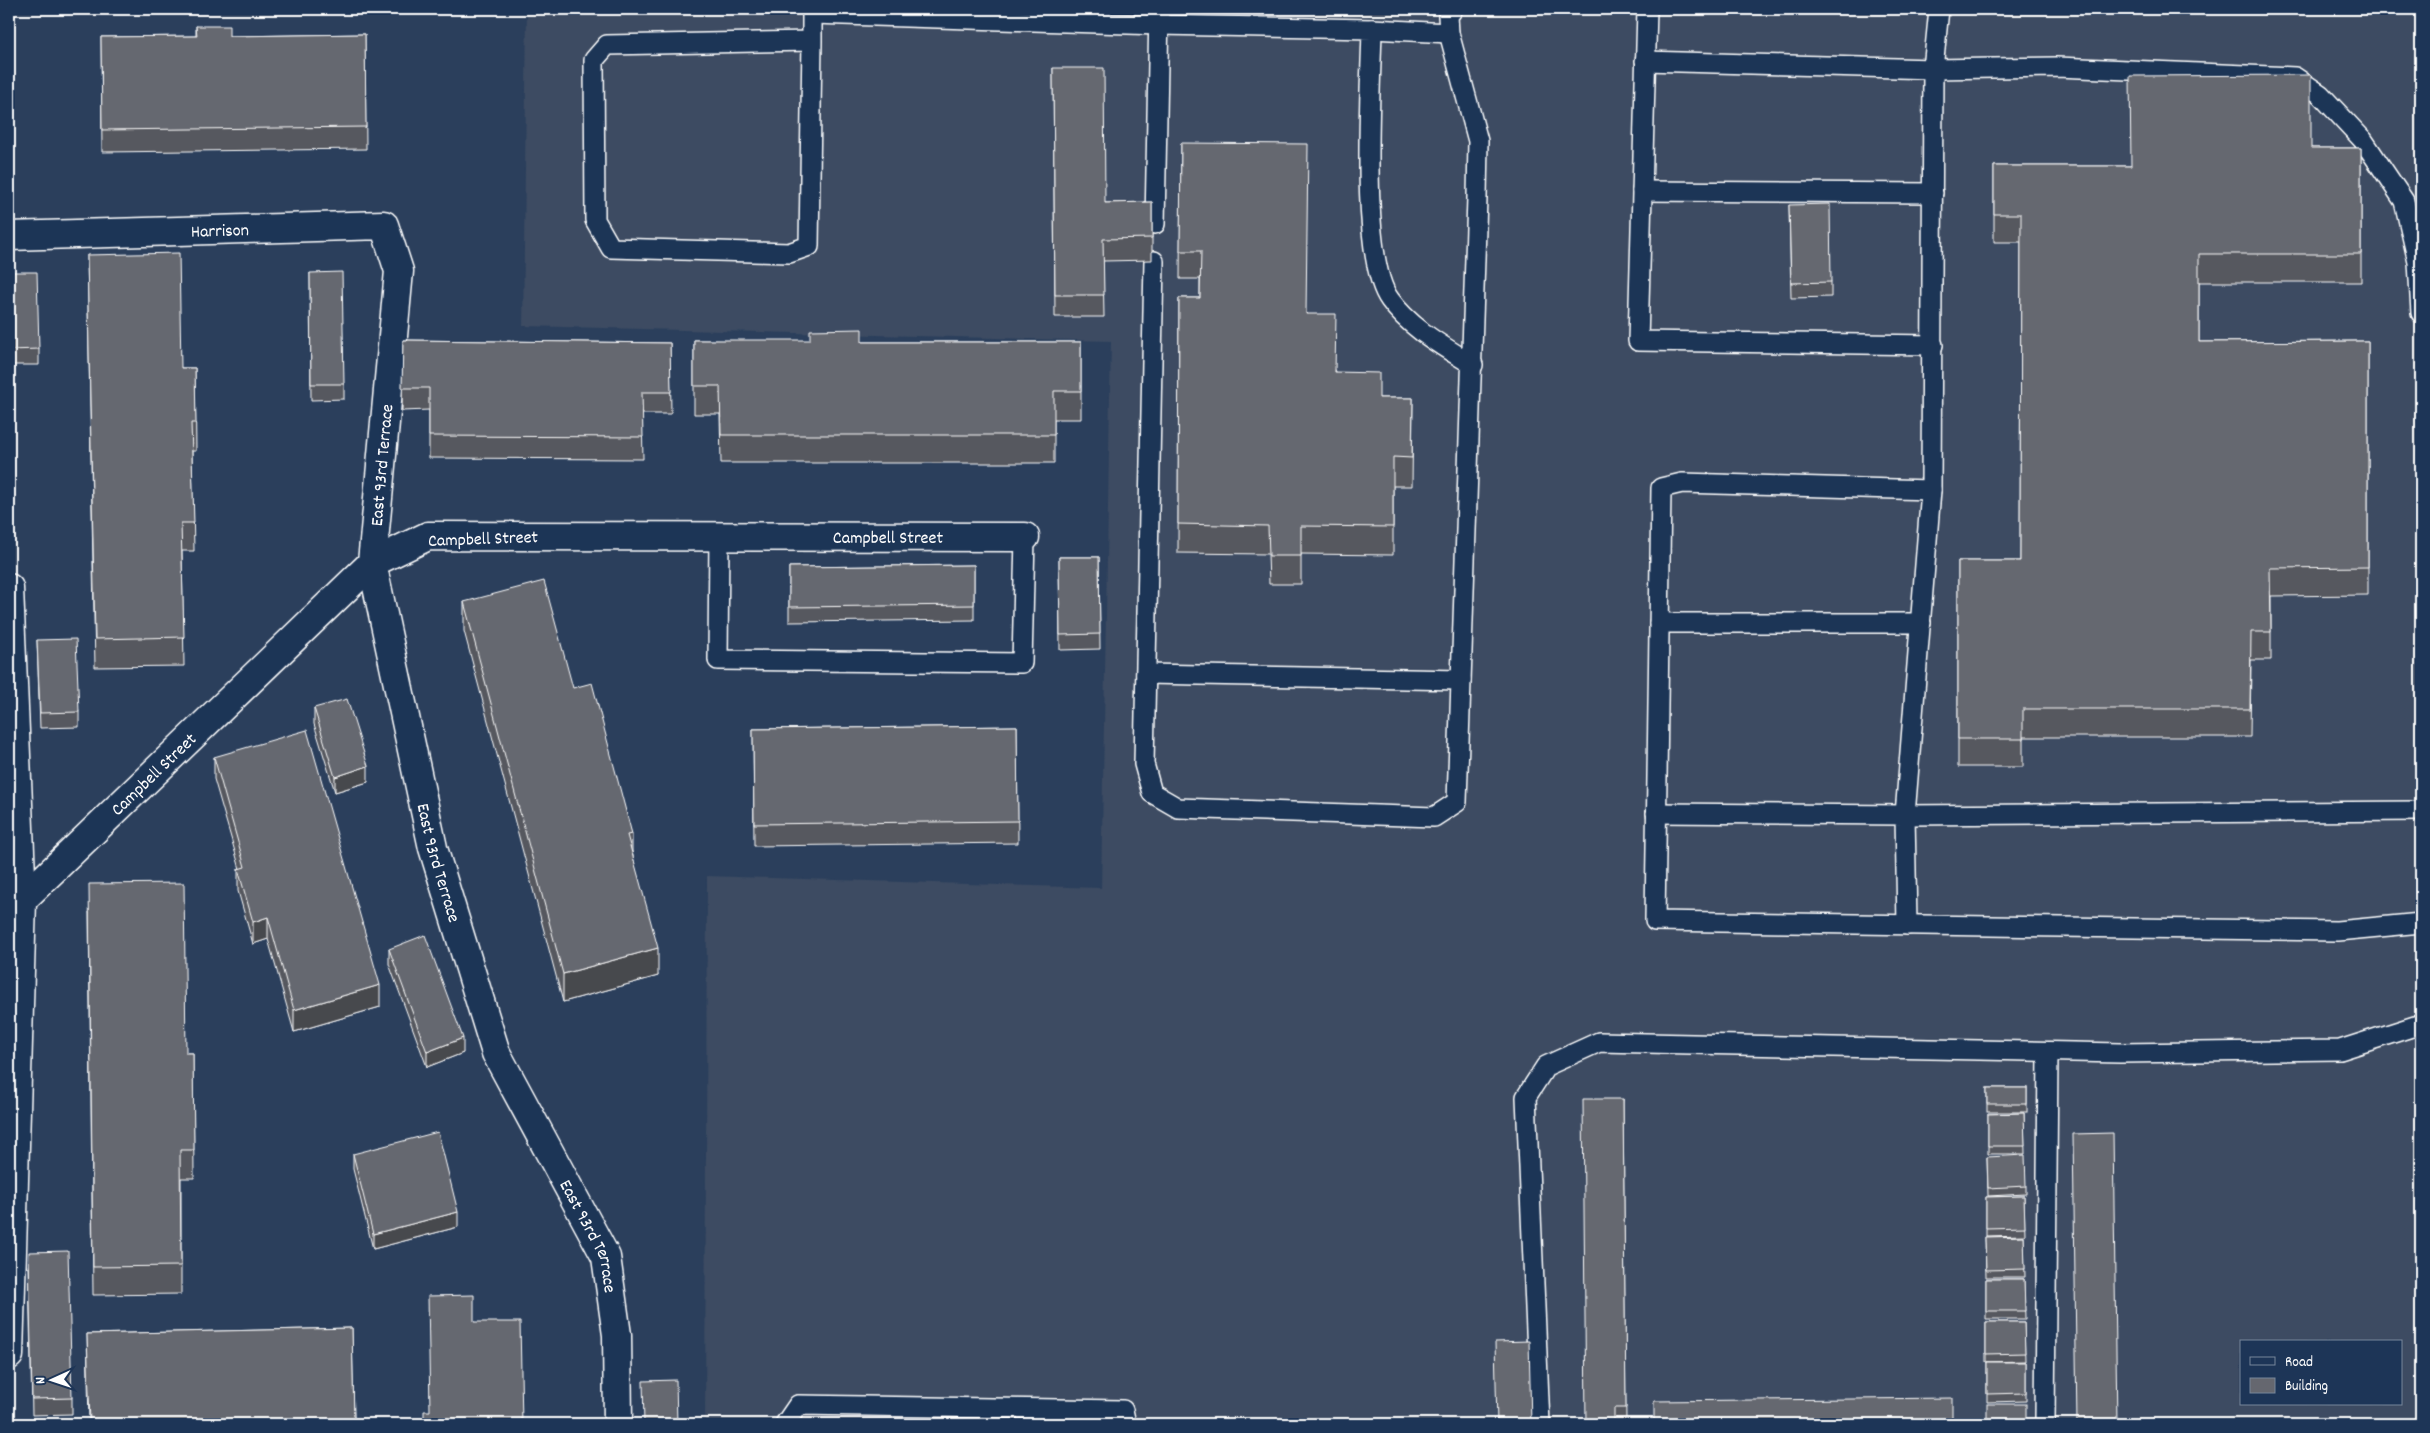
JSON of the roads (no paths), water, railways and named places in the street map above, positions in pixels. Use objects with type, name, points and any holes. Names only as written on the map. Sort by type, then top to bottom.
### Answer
[{"type":"street","name":"Harrison","points":[[9,236],[384,225],[399,271]]},
{"type":"street","name":"East 93rd Terrace","points":[[399,271],[372,563],[433,848],[496,1053],[606,1257],[617,1335],[618,1424]]},
{"type":"street","name":"Campbell Street","points":[[22,900],[372,563],[428,536],[1025,537]]},
{"type":"street","points":[[9,588],[22,900],[9,1355]]},
{"type":"lane","points":[[1647,9],[1638,340],[1933,345]]},
{"type":"lane","points":[[1907,925],[1905,815],[1931,490],[1933,69],[1939,9]]},
{"type":"lane","points":[[812,41],[607,45],[594,60],[595,220],[611,248],[789,253],[809,246],[812,41],[812,11],[1159,17],[1372,29],[1448,16],[1478,141],[1473,365],[1458,802],[1434,817],[1178,808],[1152,793],[1144,764],[1154,261]]},
{"type":"lane","points":[[1155,224],[1159,17]]},
{"type":"lane","points":[[1372,29],[1369,164],[1375,262],[1389,299],[1422,333],[1473,365]]},
{"type":"lane","points":[[1645,61],[1933,69],[2057,67],[2295,77],[2320,94],[2363,140],[2404,201],[2418,262],[2421,313]]},
{"type":"lane","points":[[1642,191],[1933,193]]},
{"type":"lane","points":[[1931,490],[1682,483],[1661,488],[1655,921],[2337,931],[2421,923]]},
{"type":"lane","points":[[719,536],[718,660],[1022,663],[1025,537]]},
{"type":"lane","points":[[1659,623],[1920,623]]},
{"type":"lane","points":[[1146,674],[1461,680]]},
{"type":"lane","points":[[1656,813],[1905,815],[2421,811]]},
{"type":"lane","points":[[1540,1424],[1526,1097],[1546,1066],[1599,1042],[2120,1053],[2340,1050],[2421,1024]]},
{"type":"lane","points":[[2045,1424],[2048,1052]]},
{"type":"lane","points":[[785,1424],[798,1405],[1123,1410],[1126,1424]]}]
